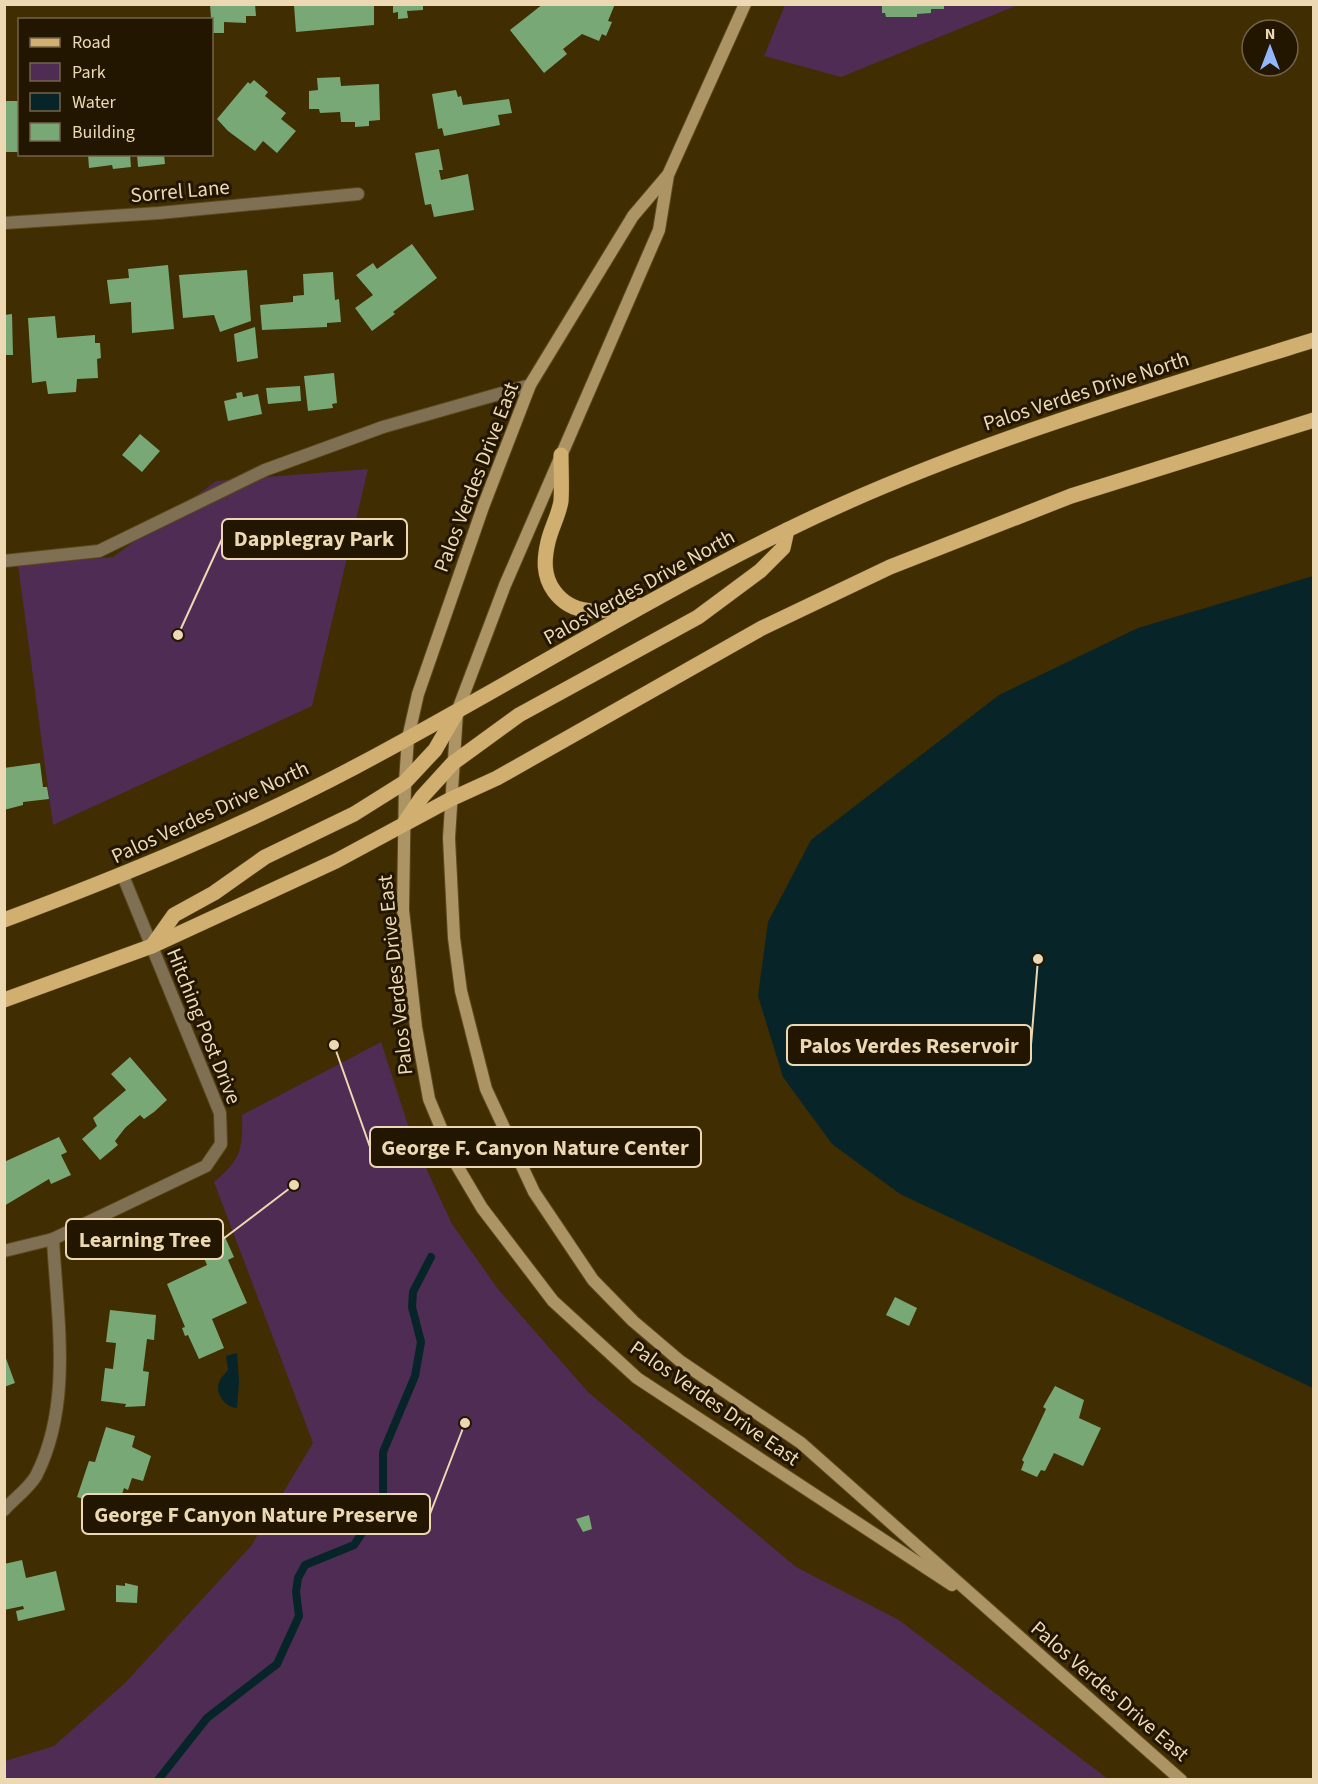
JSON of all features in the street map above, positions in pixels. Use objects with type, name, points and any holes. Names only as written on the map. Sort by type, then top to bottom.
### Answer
[{"type":"main road","name":"Palos Verdes Drive East","points":[[745,4],[668,175],[658,230],[505,585],[457,712],[449,838],[454,938],[471,1040],[486,1089],[534,1192],[593,1280],[633,1321],[680,1361],[801,1443],[1181,1779]]},
{"type":"main road","name":"Palos Verdes Drive East","points":[[668,175],[633,216],[530,385],[483,507],[418,694],[408,738],[403,824],[403,910],[416,1027],[429,1099],[456,1164],[482,1208],[513,1252],[553,1301],[637,1378],[986,1608]]},
{"type":"main road","name":"Palos Verdes Drive North","points":[[4,920],[123,876],[242,824],[457,712],[787,530],[907,475],[1031,429],[1314,340]]},
{"type":"main road","points":[[4,1000],[152,946],[336,861],[451,799],[497,778],[762,628],[890,567],[1071,496],[1314,420]]},
{"type":"main road","points":[[561,455],[561,503],[548,542],[544,566],[548,583],[562,601],[573,609],[598,611],[651,603]]},
{"type":"main road","points":[[403,824],[422,797],[453,763],[519,715],[698,617],[760,571],[783,548],[787,530]]},
{"type":"main road","points":[[152,946],[174,915],[214,893],[265,857],[354,814],[405,782],[435,750],[457,712]]},
{"type":"street","name":"Sorrel Lane","points":[[4,223],[159,213],[358,194]]},
{"type":"street","points":[[4,561],[99,551],[265,470],[383,427],[530,385]]},
{"type":"street","name":"Hitching Post Drive","points":[[4,1251],[53,1239],[206,1166],[221,1144],[220,1113],[123,876]]},
{"type":"street","points":[[4,1510],[35,1478],[51,1439],[60,1399],[53,1239]]},
{"type":"green space","points":[[785,5],[1018,5],[841,77],[764,56]]},
{"type":"green space","points":[[368,469],[312,706],[53,825],[18,565],[113,557],[216,481]]},
{"type":"green space","points":[[381,1042],[413,1140],[452,1224],[498,1289],[588,1392],[796,1567],[899,1620],[1108,1779],[5,1780],[5,1761],[54,1746],[125,1683],[251,1546],[313,1443],[214,1182],[230,1167],[241,1146],[242,1115]]},
{"type":"water","points":[[1314,576],[1313,1388],[900,1194],[832,1144],[783,1077],[758,996],[768,922],[811,840],[999,695],[1138,628]]},
{"type":"water","points":[[237,1353],[239,1382],[237,1408],[222,1399],[218,1387],[220,1380],[228,1370],[226,1356]]},
{"type":"building","points":[[210,4],[255,4],[256,16],[246,16],[246,23],[224,22],[224,33],[213,33],[213,18],[211,18]]},
{"type":"building","points":[[374,4],[374,25],[296,32],[294,5]]},
{"type":"building","points":[[393,4],[423,4],[423,10],[407,11],[408,18],[398,19],[398,12],[393,13]]},
{"type":"building","points":[[543,4],[615,4],[608,21],[612,22],[606,36],[602,34],[599,41],[582,34],[563,49],[567,54],[544,73],[510,30]]},
{"type":"building","points":[[882,4],[944,4],[944,9],[931,9],[931,13],[917,14],[917,17],[886,17],[885,13],[882,13]]},
{"type":"building","points":[[340,77],[341,86],[379,84],[380,120],[369,121],[369,126],[355,127],[355,122],[341,122],[340,112],[320,113],[319,109],[309,109],[309,91],[318,90],[317,78]]},
{"type":"building","points":[[254,80],[268,92],[265,96],[286,113],[281,119],[296,131],[277,153],[263,141],[255,151],[228,131],[217,119],[248,82],[250,84]]},
{"type":"building","points":[[456,90],[458,97],[461,96],[463,105],[509,99],[512,113],[498,115],[500,125],[444,136],[442,128],[438,129],[432,94]]},
{"type":"building","points":[[4,101],[18,101],[18,152],[4,152]]},
{"type":"building","points":[[439,149],[443,170],[439,170],[441,180],[468,174],[474,210],[434,217],[431,204],[425,205],[415,153]]},
{"type":"building","points":[[88,156],[130,156],[131,167],[113,169],[112,165],[89,168]]},
{"type":"building","points":[[137,156],[164,156],[165,164],[138,167]]},
{"type":"building","points":[[412,244],[437,278],[372,331],[355,308],[373,295],[356,275],[373,263],[377,269]]},
{"type":"building","points":[[168,265],[174,329],[132,333],[131,302],[110,304],[107,280],[129,278],[128,269]]},
{"type":"building","points":[[247,270],[251,321],[220,332],[214,315],[183,318],[179,275]]},
{"type":"building","points":[[333,272],[335,300],[339,299],[341,322],[327,323],[327,327],[262,330],[260,305],[293,302],[293,296],[304,295],[303,274]]},
{"type":"building","points":[[12,314],[13,355],[4,355],[4,315]]},
{"type":"building","points":[[55,316],[57,338],[95,335],[95,343],[100,343],[101,358],[97,359],[98,378],[77,379],[76,392],[48,394],[46,381],[32,383],[28,318]]},
{"type":"building","points":[[255,327],[258,358],[237,362],[234,334]]},
{"type":"building","points":[[334,373],[337,403],[332,404],[333,408],[308,411],[304,376]]},
{"type":"building","points":[[300,386],[301,401],[268,404],[266,388]]},
{"type":"building","points":[[242,392],[243,397],[258,394],[262,414],[228,421],[224,401],[237,398],[236,393]]},
{"type":"building","points":[[140,434],[160,451],[142,472],[122,455]]},
{"type":"building","points":[[40,763],[43,787],[47,787],[49,799],[23,802],[23,805],[4,810],[4,768]]},
{"type":"building","points":[[130,1057],[167,1100],[144,1119],[140,1115],[125,1128],[115,1141],[118,1145],[100,1160],[82,1139],[97,1126],[93,1118],[126,1090],[111,1074]]},
{"type":"building","points":[[59,1137],[67,1152],[61,1155],[71,1175],[51,1184],[49,1179],[4,1206],[4,1162]]},
{"type":"building","points":[[224,1235],[234,1257],[228,1260],[247,1303],[212,1319],[224,1348],[199,1359],[188,1335],[185,1336],[182,1328],[185,1327],[167,1284],[207,1265],[199,1246],[208,1240]]},
{"type":"building","points":[[895,1297],[917,1308],[909,1326],[886,1315]]},
{"type":"building","points":[[110,1310],[156,1315],[154,1340],[147,1339],[143,1371],[149,1372],[145,1406],[125,1407],[126,1404],[101,1401],[105,1368],[113,1369],[116,1343],[106,1342]]},
{"type":"building","points":[[4,1353],[15,1383],[4,1387]]},
{"type":"building","points":[[1055,1386],[1084,1400],[1079,1418],[1101,1428],[1083,1466],[1054,1453],[1045,1471],[1041,1470],[1037,1477],[1021,1470],[1024,1462],[1022,1460],[1046,1409],[1043,1407]]},
{"type":"building","points":[[106,1427],[135,1436],[132,1447],[151,1456],[143,1481],[132,1478],[128,1490],[124,1488],[117,1510],[77,1497],[89,1461],[95,1462]]},
{"type":"building","points":[[589,1515],[592,1529],[583,1532],[576,1519]]},
{"type":"building","points":[[22,1560],[26,1578],[56,1571],[65,1610],[18,1621],[16,1611],[24,1609],[23,1606],[4,1610],[4,1564]]},
{"type":"building","points":[[125,1583],[138,1586],[137,1603],[116,1602],[116,1585],[125,1586]]},
{"type":"waterway","points":[[158,1780],[207,1718],[277,1664],[299,1616],[296,1592],[298,1578],[305,1565],[354,1545],[383,1502],[383,1452],[415,1376],[421,1342],[412,1307],[413,1292],[431,1257]]},
{"type":"place","name":"Dapplegray Park","points":[[178,635]]},
{"type":"place","name":"Palos Verdes Reservoir","points":[[1038,959]]},
{"type":"place","name":"George F. Canyon Nature Center","points":[[334,1045]]},
{"type":"place","name":"Learning Tree","points":[[294,1185]]},
{"type":"place","name":"George F Canyon Nature Preserve","points":[[465,1423]]}]
